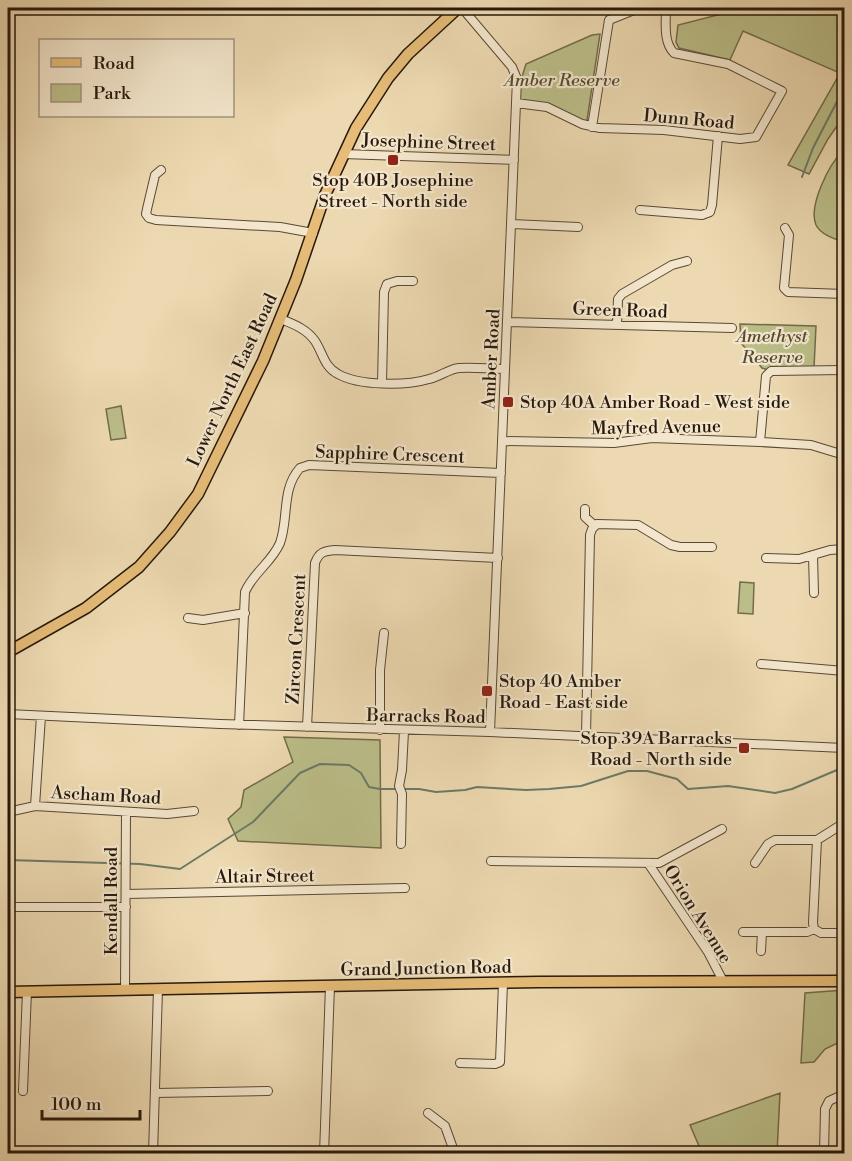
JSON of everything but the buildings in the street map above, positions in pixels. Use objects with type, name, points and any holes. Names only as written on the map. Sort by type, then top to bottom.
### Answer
[{"type":"main road","name":"Lower North East Road","points":[[8,652],[77,613],[140,566],[170,532],[198,494],[263,361],[281,319],[325,195],[356,128],[388,78],[408,54],[460,8]]},
{"type":"main road","name":"Grand Junction Road","points":[[8,992],[503,982],[844,981]]},
{"type":"street","name":"Amber Road","points":[[460,8],[512,67],[517,79],[490,732]]},
{"type":"street","points":[[592,127],[609,20],[639,8]]},
{"type":"street","name":"Dunn Road","points":[[516,103],[547,107],[592,127],[664,130],[740,139],[756,137],[782,91],[728,64],[674,52],[668,46],[666,8]]},
{"type":"street","points":[[640,210],[702,215],[710,212],[718,136]]},
{"type":"street","name":"Josephine Street","points":[[343,154],[514,160]]},
{"type":"street","points":[[161,170],[155,175],[147,209],[146,214],[150,218],[280,227],[313,233]]},
{"type":"street","points":[[512,224],[578,227]]},
{"type":"street","points":[[785,228],[789,235],[784,288],[788,292],[844,294]]},
{"type":"street","points":[[617,325],[618,299],[622,294],[672,265],[687,261]]},
{"type":"street","points":[[382,383],[384,292],[387,284],[397,281],[413,281]]},
{"type":"street","points":[[281,319],[309,334],[315,341],[328,368],[340,376],[382,383],[416,383],[457,368],[505,369]]},
{"type":"street","name":"Green Road","points":[[507,322],[732,328]]},
{"type":"street","points":[[760,442],[766,376],[771,370],[844,370]]},
{"type":"street","name":"Mayfred Avenue","points":[[502,441],[614,443],[652,438],[760,442],[811,445],[844,455]]},
{"type":"street","name":"Sapphire Crescent","points":[[239,725],[245,592],[248,584],[273,556],[280,541],[289,489],[300,468],[309,465],[501,473]]},
{"type":"street","points":[[585,509],[585,517],[595,526]]},
{"type":"street","points":[[586,736],[590,535],[595,526],[597,524],[638,525],[670,545],[712,547]]},
{"type":"street","points":[[766,558],[799,559],[830,550],[844,549]]},
{"type":"street","name":"Zircon Crescent","points":[[307,727],[315,563],[323,551],[498,558]]},
{"type":"street","points":[[813,555],[814,593]]},
{"type":"street","points":[[188,618],[203,620],[244,613]]},
{"type":"street","points":[[380,730],[380,670],[384,633]]},
{"type":"street","points":[[761,664],[844,671]]},
{"type":"street","name":"Barracks Road","points":[[8,714],[844,748]]},
{"type":"street","name":"Ascham Road","points":[[41,716],[34,806],[167,814],[194,811]]},
{"type":"street","points":[[401,844],[402,794],[399,786],[404,731]]},
{"type":"street","points":[[8,812],[34,806]]},
{"type":"street","name":"Kendall Road","points":[[126,812],[126,989]]},
{"type":"street","points":[[755,863],[768,844],[775,840],[817,840],[844,823]]},
{"type":"street","points":[[491,861],[659,863],[722,829]]},
{"type":"street","points":[[814,929],[813,900],[817,840]]},
{"type":"street","name":"Orion Avenue","points":[[648,863],[708,952],[723,981]]},
{"type":"street","name":"Altair Street","points":[[126,894],[405,888]]},
{"type":"street","points":[[8,907],[126,907]]},
{"type":"street","points":[[743,932],[807,932],[814,929]]},
{"type":"street","points":[[814,929],[821,933],[844,933]]},
{"type":"street","points":[[761,951],[762,932]]},
{"type":"street","points":[[460,1063],[495,1064],[500,1062],[503,982]]},
{"type":"street","points":[[324,1154],[330,986]]},
{"type":"street","points":[[153,1154],[158,989]]},
{"type":"street","points":[[23,1091],[27,991]]},
{"type":"street","points":[[155,1093],[268,1091]]},
{"type":"street","points":[[824,1154],[825,1109],[830,1101],[844,1094]]},
{"type":"street","points":[[428,1113],[444,1126],[455,1154]]},
{"type":"green space","points":[[752,8],[767,14],[765,8],[844,8],[844,116],[828,139],[809,174],[788,165],[840,73],[743,31],[730,60],[679,48],[676,42],[678,25]]},
{"type":"green space","name":"Amber Reserve","points":[[600,34],[587,120],[582,124],[539,109],[516,96],[526,64],[592,35]]},
{"type":"green space","points":[[843,151],[844,242],[821,231],[814,217],[821,186],[837,157]]},
{"type":"green space","name":"Amethyst Reserve","points":[[740,324],[816,326],[814,368],[775,367],[771,371],[762,368],[741,343]]},
{"type":"green space","points":[[121,406],[126,438],[111,440],[106,409]]},
{"type":"green space","points":[[740,582],[754,583],[753,614],[738,613]]},
{"type":"green space","points":[[284,737],[380,740],[381,848],[238,841],[228,819],[241,807],[244,790],[293,762]]},
{"type":"green space","points":[[844,990],[844,1040],[825,1049],[814,1062],[801,1063],[805,993]]},
{"type":"green space","points":[[780,1093],[777,1153],[702,1153],[690,1125]]},
{"type":"waterway","points":[[802,177],[813,148],[844,88]]},
{"type":"waterway","points":[[8,860],[140,864],[180,869],[253,822],[300,773],[320,764],[349,765],[361,773],[369,787],[398,789]]},
{"type":"waterway","points":[[404,789],[436,792],[477,787],[549,789],[581,786],[628,771],[647,771],[677,779],[688,789],[728,786],[775,793],[792,789],[844,767]]},
{"type":"place","name":"Stop 40B Josephine Street - North side","points":[[393,160]]},
{"type":"place","name":"Stop 40A Amber Road - West side","points":[[508,402]]},
{"type":"place","name":"Stop 40 Amber Road - East side","points":[[487,691]]},
{"type":"place","name":"Stop 39A Barracks Road - North side","points":[[744,748]]}]
